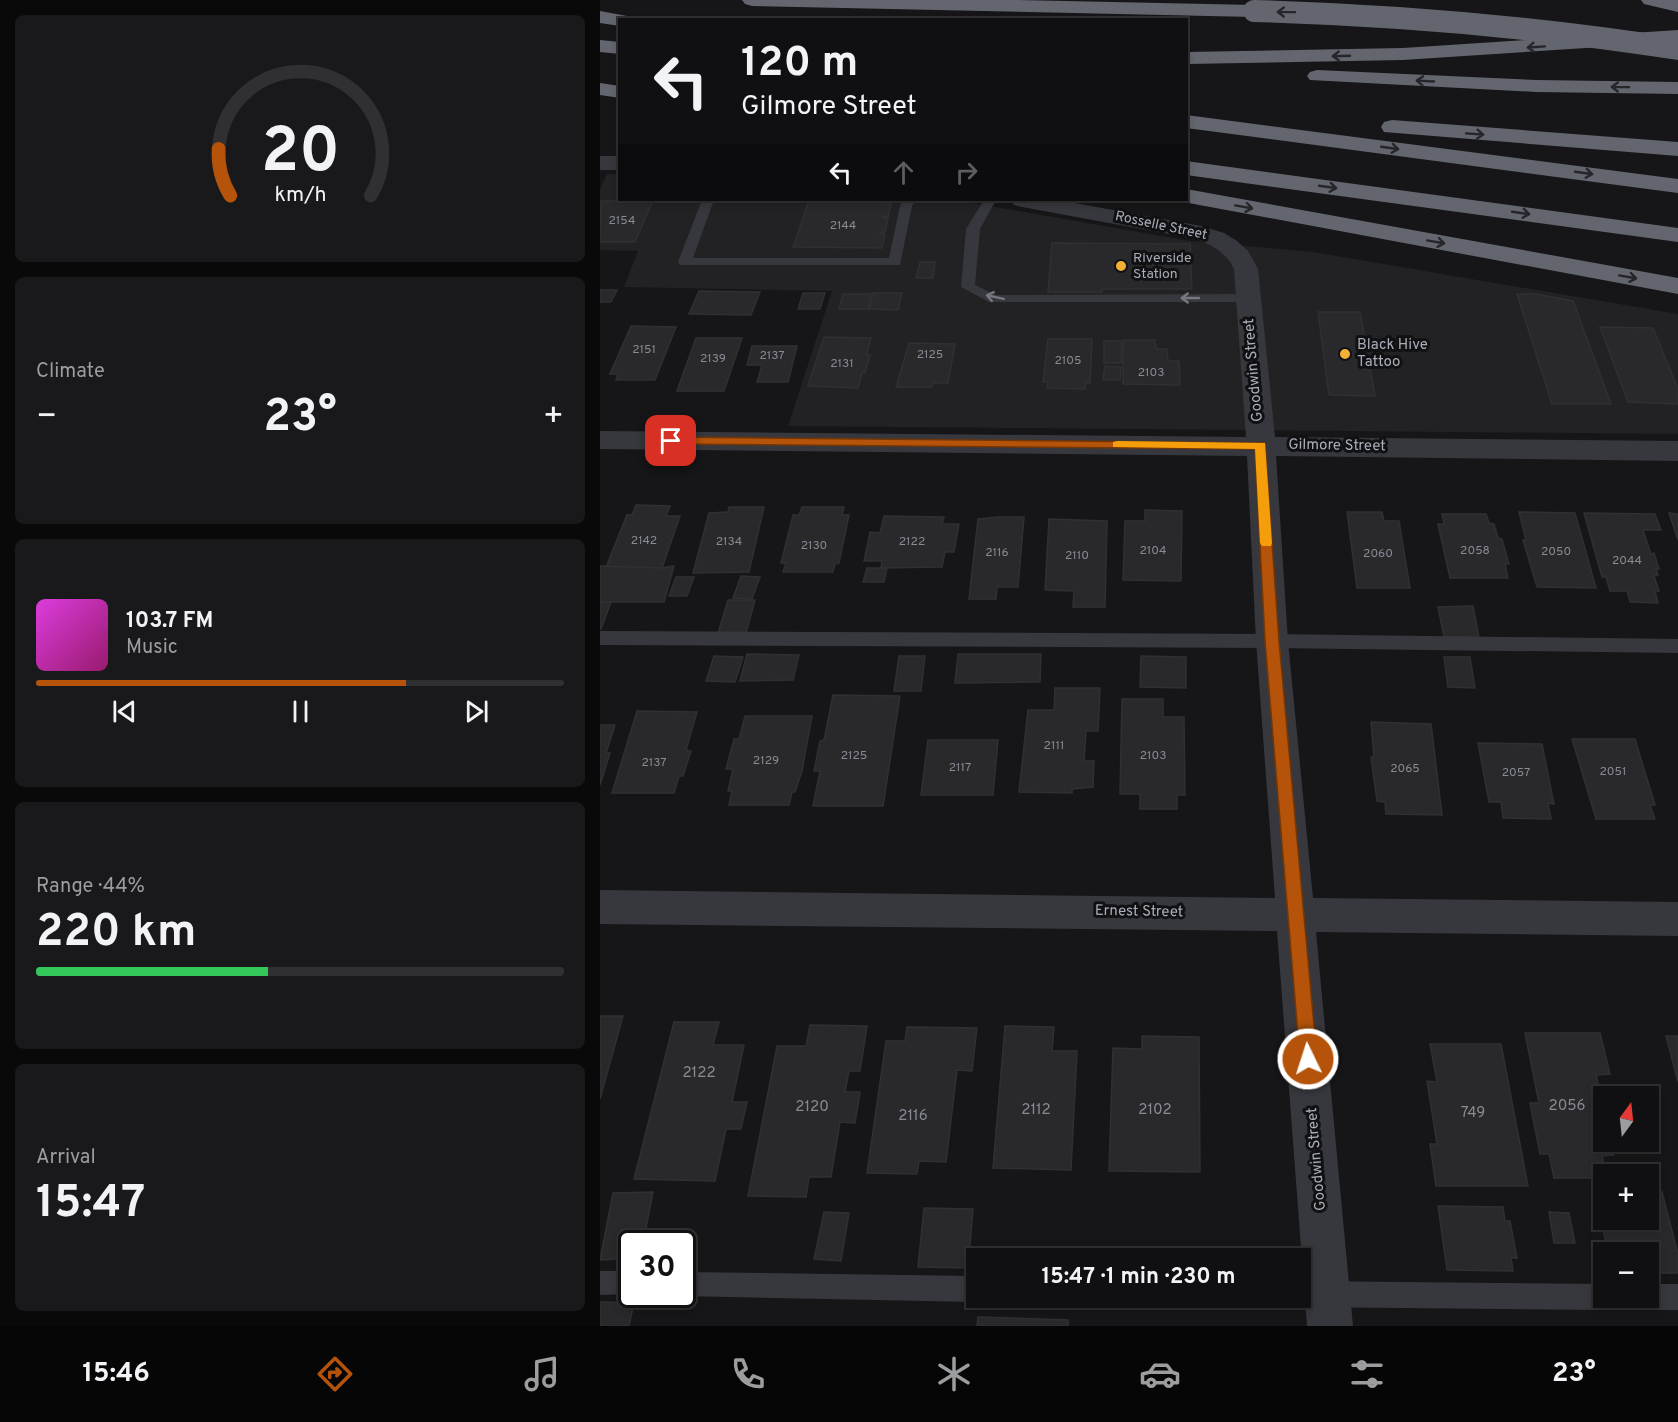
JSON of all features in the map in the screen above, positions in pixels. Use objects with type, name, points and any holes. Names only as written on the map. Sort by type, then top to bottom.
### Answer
[{"type":"highway","points":[[752,0],[1371,15],[1458,21],[1559,32],[1678,49]]},
{"type":"highway","points":[[1651,0],[1678,6]]},
{"type":"highway","points":[[600,18],[618,20]]},
{"type":"highway","points":[[1188,58],[1403,54],[1678,36]]},
{"type":"highway","points":[[600,46],[618,48]]},
{"type":"highway","points":[[1188,68],[1466,83],[1678,87]]},
{"type":"highway","points":[[1188,111],[1678,149]]},
{"type":"highway","points":[[1188,121],[1678,186]]},
{"type":"highway","points":[[1188,168],[1678,235]]},
{"type":"highway","points":[[1188,196],[1678,286]]},
{"type":"street","points":[[600,163],[618,163]]},
{"type":"street","name":"Rosselle Street","points":[[1028,201],[1189,230],[1211,236],[1228,246]]},
{"type":"street","name":"Goodwin Street","points":[[1228,246],[1243,262],[1261,446],[1272,641],[1297,914],[1319,1305]]},
{"type":"street","name":"Gilmore Street","points":[[600,440],[1678,451]]},
{"type":"street","name":"Ernest Street","points":[[600,907],[1678,919]]},
{"type":"lane","points":[[708,201],[685,262],[895,262],[906,206],[909,201]]},
{"type":"lane","points":[[989,201],[973,229],[968,287],[994,299],[1248,298]]},
{"type":"lane","points":[[600,638],[1272,641],[1678,646]]},
{"type":"lane","points":[[600,1283],[618,1283]]},
{"type":"lane","points":[[696,1284],[966,1289]]},
{"type":"lane","points":[[1319,1305],[1593,1297]]},
{"type":"lane","points":[[1659,1297],[1678,1297]]},
{"type":"shaded area","points":[[607,174],[618,174],[618,201],[962,201],[1190,241],[1313,252],[1678,314],[1678,434],[788,426],[832,291],[624,287],[638,251],[600,250],[600,189]]},
{"type":"building","points":[[601,201],[653,201],[635,242],[600,242]]},
{"type":"building","points":[[809,201],[884,201],[884,204],[891,204],[888,217],[881,217],[888,219],[885,232],[878,232],[885,234],[882,248],[793,247]]},
{"type":"building","name":"Riverside Station","points":[[1052,243],[1190,244],[1192,289],[1102,289],[1102,292],[1048,292]]},
{"type":"building","points":[[920,262],[935,262],[933,278],[916,278]]},
{"type":"building","points":[[600,290],[617,290],[611,302],[600,302]]},
{"type":"building","points":[[699,291],[760,292],[751,315],[689,314]]},
{"type":"building","points":[[803,293],[825,293],[820,309],[798,309]]},
{"type":"building","points":[[873,293],[902,293],[898,310],[869,309]]},
{"type":"building","points":[[843,294],[871,294],[868,309],[839,309]]},
{"type":"building","points":[[1517,294],[1536,294],[1573,301],[1611,404],[1552,404]]},
{"type":"building","name":"Black Hive Tattoo","points":[[1318,312],[1360,312],[1375,396],[1329,395]]},
{"type":"building","points":[[631,326],[676,327],[655,380],[616,380],[618,374],[610,374]]},
{"type":"building","points":[[1600,327],[1653,328],[1678,389],[1678,404],[1628,402]]},
{"type":"building","points":[[824,337],[871,338],[866,355],[870,355],[858,388],[808,386]]},
{"type":"building","points":[[696,338],[742,338],[724,391],[677,391]]},
{"type":"building","points":[[1048,339],[1092,339],[1090,383],[1086,382],[1085,389],[1047,388],[1048,382],[1043,382]]},
{"type":"building","points":[[1123,340],[1155,340],[1156,349],[1167,349],[1168,361],[1179,361],[1180,385],[1123,384]]},
{"type":"building","points":[[1104,341],[1122,341],[1121,363],[1104,363]]},
{"type":"building","points":[[909,343],[955,344],[948,383],[933,383],[932,387],[896,387]]},
{"type":"building","points":[[752,346],[797,346],[788,382],[757,382],[762,365],[747,365]]},
{"type":"building","points":[[1105,366],[1121,367],[1120,380],[1103,380]]},
{"type":"building","points":[[636,505],[670,506],[666,516],[680,516],[662,568],[606,567],[627,515],[632,515]]},
{"type":"building","points":[[729,507],[764,507],[749,572],[693,573],[709,513],[728,512]]},
{"type":"building","points":[[802,507],[844,507],[842,515],[849,515],[839,563],[835,564],[833,572],[783,572],[786,563],[781,563],[793,515],[799,515]]},
{"type":"building","points":[[1145,510],[1182,511],[1181,581],[1123,580],[1125,521],[1145,521]]},
{"type":"building","points":[[1347,512],[1382,512],[1384,521],[1399,521],[1410,588],[1357,588]]},
{"type":"building","points":[[1519,512],[1575,513],[1596,588],[1537,587],[1523,540],[1526,540]]},
{"type":"building","points":[[1584,513],[1655,514],[1661,530],[1643,530],[1659,569],[1656,569],[1658,575],[1654,576],[1659,591],[1655,591],[1658,603],[1630,602],[1627,591],[1610,591],[1606,577],[1602,577]]},
{"type":"building","points":[[1669,513],[1678,514],[1678,540]]},
{"type":"building","points":[[1442,514],[1486,514],[1489,523],[1494,524],[1498,538],[1502,539],[1509,564],[1505,564],[1508,578],[1450,578],[1438,524],[1444,524]]},
{"type":"building","points":[[884,516],[944,517],[942,524],[959,524],[954,552],[945,552],[942,567],[881,568],[882,561],[864,561],[870,532],[880,533]]},
{"type":"building","points":[[1024,517],[1018,587],[997,587],[996,599],[969,599],[978,519]]},
{"type":"building","points":[[1049,519],[1107,521],[1105,607],[1073,607],[1074,591],[1045,590]]},
{"type":"building","points":[[600,566],[662,568],[674,566],[664,602],[600,602]]},
{"type":"building","points":[[867,568],[887,568],[884,582],[863,582]]},
{"type":"building","points":[[741,576],[760,577],[752,599],[733,598]]},
{"type":"building","points":[[676,577],[694,577],[687,596],[669,596]]},
{"type":"building","points":[[728,600],[755,600],[746,633],[718,633]]},
{"type":"building","points":[[600,602],[611,602],[601,629],[600,629]]},
{"type":"building","points":[[1473,606],[1479,637],[1444,637],[1438,607]]},
{"type":"building","points":[[747,654],[799,655],[793,680],[740,681]]},
{"type":"building","points":[[958,654],[1041,654],[1040,682],[955,683]]},
{"type":"building","points":[[714,656],[743,657],[735,682],[706,681]]},
{"type":"building","points":[[899,656],[925,656],[921,691],[894,691]]},
{"type":"building","points":[[1141,656],[1186,657],[1186,688],[1140,687]]},
{"type":"building","points":[[1444,657],[1470,657],[1475,688],[1448,687]]},
{"type":"building","points":[[1055,688],[1100,688],[1098,731],[1086,731],[1084,761],[1094,761],[1093,787],[1072,789],[1072,793],[1019,792],[1028,710],[1054,710]]},
{"type":"building","points":[[833,695],[900,696],[883,806],[813,806],[820,771],[814,771],[820,741],[824,740]]},
{"type":"building","points":[[1122,699],[1163,699],[1163,717],[1184,717],[1185,795],[1177,795],[1177,809],[1140,809],[1140,794],[1120,794]]},
{"type":"building","points":[[637,711],[697,712],[686,750],[691,751],[683,776],[679,776],[674,793],[612,793]]},
{"type":"building","points":[[745,716],[812,716],[802,771],[795,792],[792,792],[789,805],[729,805],[732,791],[728,791],[733,769],[726,769],[734,739],[739,739]]},
{"type":"building","points":[[1371,722],[1431,724],[1442,815],[1386,814],[1385,802],[1377,801],[1371,757],[1374,757]]},
{"type":"building","points":[[600,725],[615,725],[606,753],[610,753],[600,785]]},
{"type":"building","points":[[1572,739],[1635,739],[1655,805],[1650,805],[1655,819],[1596,819]]},
{"type":"building","points":[[928,740],[998,740],[993,795],[921,795]]},
{"type":"building","points":[[1478,743],[1542,744],[1554,804],[1548,803],[1551,819],[1503,818],[1501,802],[1489,802]]},
{"type":"building","points":[[600,1016],[623,1016],[600,1099]]},
{"type":"building","points":[[674,1022],[719,1022],[713,1045],[744,1045],[732,1102],[747,1102],[741,1129],[726,1129],[715,1181],[634,1179]]},
{"type":"building","points":[[810,1025],[867,1026],[860,1071],[849,1071],[845,1092],[860,1092],[855,1123],[840,1122],[831,1177],[809,1177],[806,1197],[748,1196],[777,1046],[806,1046]]},
{"type":"building","points":[[1005,1026],[1054,1027],[1052,1051],[1077,1051],[1071,1170],[993,1168]]},
{"type":"building","points":[[907,1027],[977,1028],[972,1071],[957,1070],[946,1162],[919,1161],[917,1174],[867,1173],[886,1041],[905,1041]]},
{"type":"building","points":[[1525,1033],[1600,1033],[1610,1074],[1596,1075],[1599,1086],[1593,1086],[1593,1152],[1613,1152],[1614,1155],[1602,1156],[1604,1164],[1593,1164],[1593,1178],[1554,1178],[1549,1154],[1540,1154],[1530,1103],[1539,1103]]},
{"type":"building","points":[[1142,1036],[1199,1037],[1200,1172],[1109,1171],[1113,1048],[1142,1049]]},
{"type":"building","points":[[1666,1036],[1678,1036],[1678,1082]]},
{"type":"building","points":[[1430,1044],[1501,1044],[1528,1186],[1436,1186],[1430,1144],[1437,1144],[1427,1081],[1437,1082]]},
{"type":"building","points":[[653,1192],[646,1230],[618,1230],[618,1259],[600,1260],[613,1193]]},
{"type":"building","points":[[1659,1192],[1662,1192],[1678,1254],[1678,1273],[1659,1273],[1659,1242],[1606,1242],[1603,1230],[1659,1230]]},
{"type":"building","points":[[1438,1206],[1503,1207],[1505,1221],[1510,1221],[1517,1258],[1511,1258],[1513,1271],[1447,1270]]},
{"type":"building","points":[[924,1208],[973,1209],[970,1248],[966,1248],[966,1268],[918,1267]]},
{"type":"building","points":[[824,1212],[849,1213],[841,1261],[814,1259]]},
{"type":"building","points":[[1549,1212],[1569,1213],[1575,1243],[1554,1243]]},
{"type":"building","points":[[600,1302],[618,1303],[618,1308],[633,1308],[629,1326],[600,1326]]},
{"type":"building","points":[[978,1317],[1068,1320],[1068,1326],[977,1326]]},
{"type":"slow traffic","points":[[1117,444],[1261,446],[1266,543]]},
{"type":"place","name":"Riverside Station","points":[[1121,266]]},
{"type":"place","name":"Black Hive Tattoo","points":[[1345,354]]},
{"type":"route","points":[[671,441],[1261,446],[1272,641],[1308,1059]]}]
